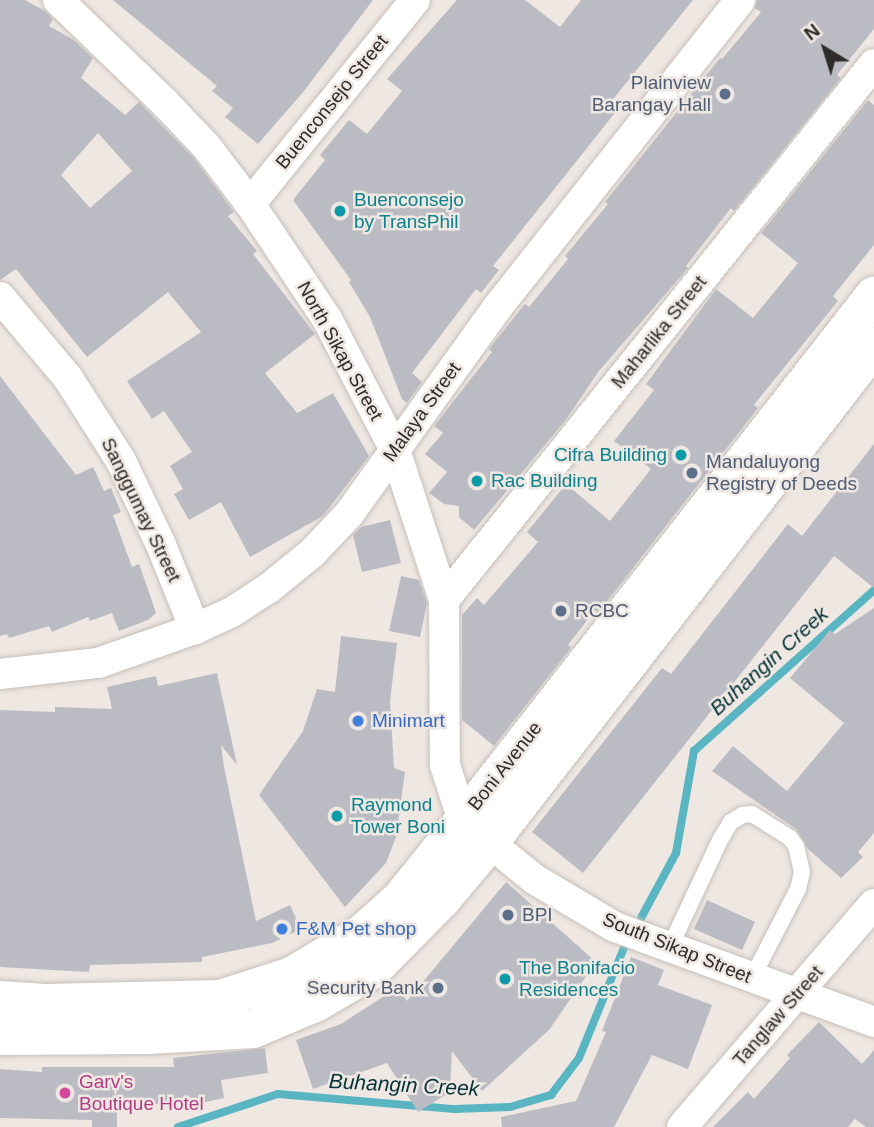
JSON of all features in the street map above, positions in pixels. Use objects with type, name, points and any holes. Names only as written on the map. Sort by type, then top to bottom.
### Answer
[{"type":"main road","name":"Boni Avenue","points":[[0,1036],[148,1035],[253,1029],[317,1002],[373,969],[442,899],[475,832],[874,296]]},
{"type":"main road","name":"Boni Avenue","points":[[0,1000],[57,1003],[220,999],[292,976],[362,934],[475,832],[874,346]]},
{"type":"street","name":"North Sikap Street","points":[[58,0],[206,146],[250,204],[327,319],[395,450],[444,600],[445,765],[475,832]]},
{"type":"street","name":"Buenconsejo Street","points":[[250,204],[415,0]]},
{"type":"street","name":"Malaya Street","points":[[0,674],[97,663],[195,629],[242,606],[312,553],[349,514],[497,308],[740,0]]},
{"type":"street","name":"Maharlika Street","points":[[444,600],[874,64]]},
{"type":"street","name":"Sanggumay Street","points":[[0,297],[68,377],[121,461],[161,545],[195,629]]},
{"type":"street","name":"South Sikap Street","points":[[475,832],[534,879],[615,927],[874,1022]]},
{"type":"street","name":"Tanglaw Street","points":[[682,1127],[874,904]]},
{"type":"lane","points":[[669,948],[720,840],[732,822],[741,815],[752,814],[790,838],[796,846],[802,872],[798,889],[752,978]]},
{"type":"building","points":[[0,0],[25,0],[45,11],[53,19],[49,26],[74,40],[93,58],[81,78],[125,115],[139,102],[193,157],[234,212],[228,216],[257,251],[253,254],[315,334],[265,373],[297,413],[333,393],[369,456],[323,516],[250,557],[221,502],[189,520],[174,494],[183,489],[170,466],[192,452],[164,411],[152,419],[127,381],[201,332],[168,292],[87,357],[16,269],[0,280]],"holes":[[[98,133],[132,171],[90,208],[61,175]]]},
{"type":"building","points":[[113,0],[373,0],[304,91],[258,144],[225,117],[233,108],[212,91],[217,86]]},
{"type":"building","points":[[457,0],[525,0],[560,27],[581,0],[693,0],[610,103],[618,109],[493,266],[499,270],[481,293],[476,289],[412,373],[422,382],[407,403],[402,399],[370,317],[349,282],[351,280],[293,200],[325,160],[320,155],[349,120],[367,134],[402,91],[387,79]]},
{"type":"building","points":[[757,0],[874,0],[874,29],[837,75],[841,78],[734,211],[731,208],[686,266],[688,268],[599,371],[565,421],[474,530],[459,517],[459,506],[444,504],[429,493],[447,472],[425,454],[443,433],[434,426],[492,352],[489,349],[508,325],[525,304],[529,307],[568,259],[565,256],[608,204],[605,202],[720,58],[722,59],[761,12],[755,8]]},
{"type":"building","points":[[868,100],[874,105],[874,245],[833,296],[838,301],[754,405],[758,408],[598,613],[595,610],[568,645],[571,648],[494,746],[462,720],[462,615],[477,598],[484,605],[538,542],[527,532],[566,484],[610,521],[651,469],[614,441],[654,390],[646,384],[716,289],[753,318],[798,263],[761,233]]},
{"type":"building","points":[[0,376],[76,475],[93,467],[104,491],[111,488],[121,512],[113,515],[132,567],[139,564],[156,613],[148,620],[119,631],[112,613],[90,621],[88,617],[52,632],[49,626],[9,638],[7,634],[0,636]]},
{"type":"building","points":[[874,444],[874,588],[834,556],[583,873],[532,832],[662,668],[671,674],[788,524],[802,536]]},
{"type":"building","points":[[390,520],[401,563],[362,572],[353,535],[361,527]]},
{"type":"building","points":[[401,576],[419,580],[427,603],[420,637],[389,631]]},
{"type":"building","points":[[874,608],[874,833],[858,852],[863,857],[841,878],[808,849],[796,829],[712,771],[733,746],[787,791],[844,723],[790,678],[830,630],[835,634]]},
{"type":"building","name":"Raymond Tower Boni","points":[[341,636],[397,643],[390,701],[394,768],[405,772],[396,837],[386,863],[345,907],[259,795],[303,731],[317,689],[335,692]]},
{"type":"building","points":[[217,673],[237,765],[221,745],[224,767],[256,921],[290,905],[301,929],[272,943],[202,957],[202,962],[90,965],[89,972],[0,967],[0,710],[55,712],[55,707],[112,709],[107,687],[156,676],[158,686]]},
{"type":"building","name":"The Bonifacio Residences","points":[[506,882],[596,962],[549,1030],[482,1091],[452,1051],[450,1092],[418,1112],[387,1063],[313,1089],[296,1040],[341,1024],[398,987],[407,1001]]},
{"type":"building","points":[[707,900],[755,922],[742,950],[694,929]]},
{"type":"building","points":[[631,957],[664,970],[658,985],[712,1005],[688,1069],[652,1055],[614,1127],[502,1127],[501,1117],[576,1101],[606,1032],[602,1031]]},
{"type":"building","points":[[819,1022],[862,1064],[874,1050],[874,1127],[866,1127],[855,1119],[848,1127],[713,1127],[748,1092],[754,1099],[790,1058],[787,1055]]},
{"type":"building","points":[[265,1048],[268,1073],[221,1080],[224,1098],[196,1104],[117,1104],[117,1127],[92,1127],[92,1120],[0,1118],[0,1069],[42,1072],[42,1067],[174,1067],[173,1058]]},
{"type":"waterway","name":"Buhangin Creek","points":[[641,918],[676,853],[694,751],[874,590]]},
{"type":"waterway","name":"Buhangin Creek","points":[[178,1127],[278,1094],[454,1109],[510,1107],[551,1095],[579,1058],[624,948]]},
{"type":"place","name":"Plainview Barangay Hall","points":[[725,94]]},
{"type":"place","name":"Buenconsejo by TransPhil","points":[[340,211]]},
{"type":"place","name":"Cifra Building","points":[[681,455]]},
{"type":"place","name":"Mandaluyong Registry of Deeds","points":[[692,473]]},
{"type":"place","name":"Rac Building","points":[[477,481]]},
{"type":"place","name":"RCBC","points":[[561,611]]},
{"type":"place","name":"Minimart","points":[[358,721]]},
{"type":"place","name":"Raymond Tower Boni","points":[[337,816]]},
{"type":"place","name":"BPI","points":[[508,915]]},
{"type":"place","name":"F&M Pet shop","points":[[282,929]]},
{"type":"place","name":"The Bonifacio Residences","points":[[505,979]]},
{"type":"place","name":"Security Bank","points":[[438,988]]},
{"type":"place","name":"Garv's Boutique Hotel","points":[[65,1093]]}]
